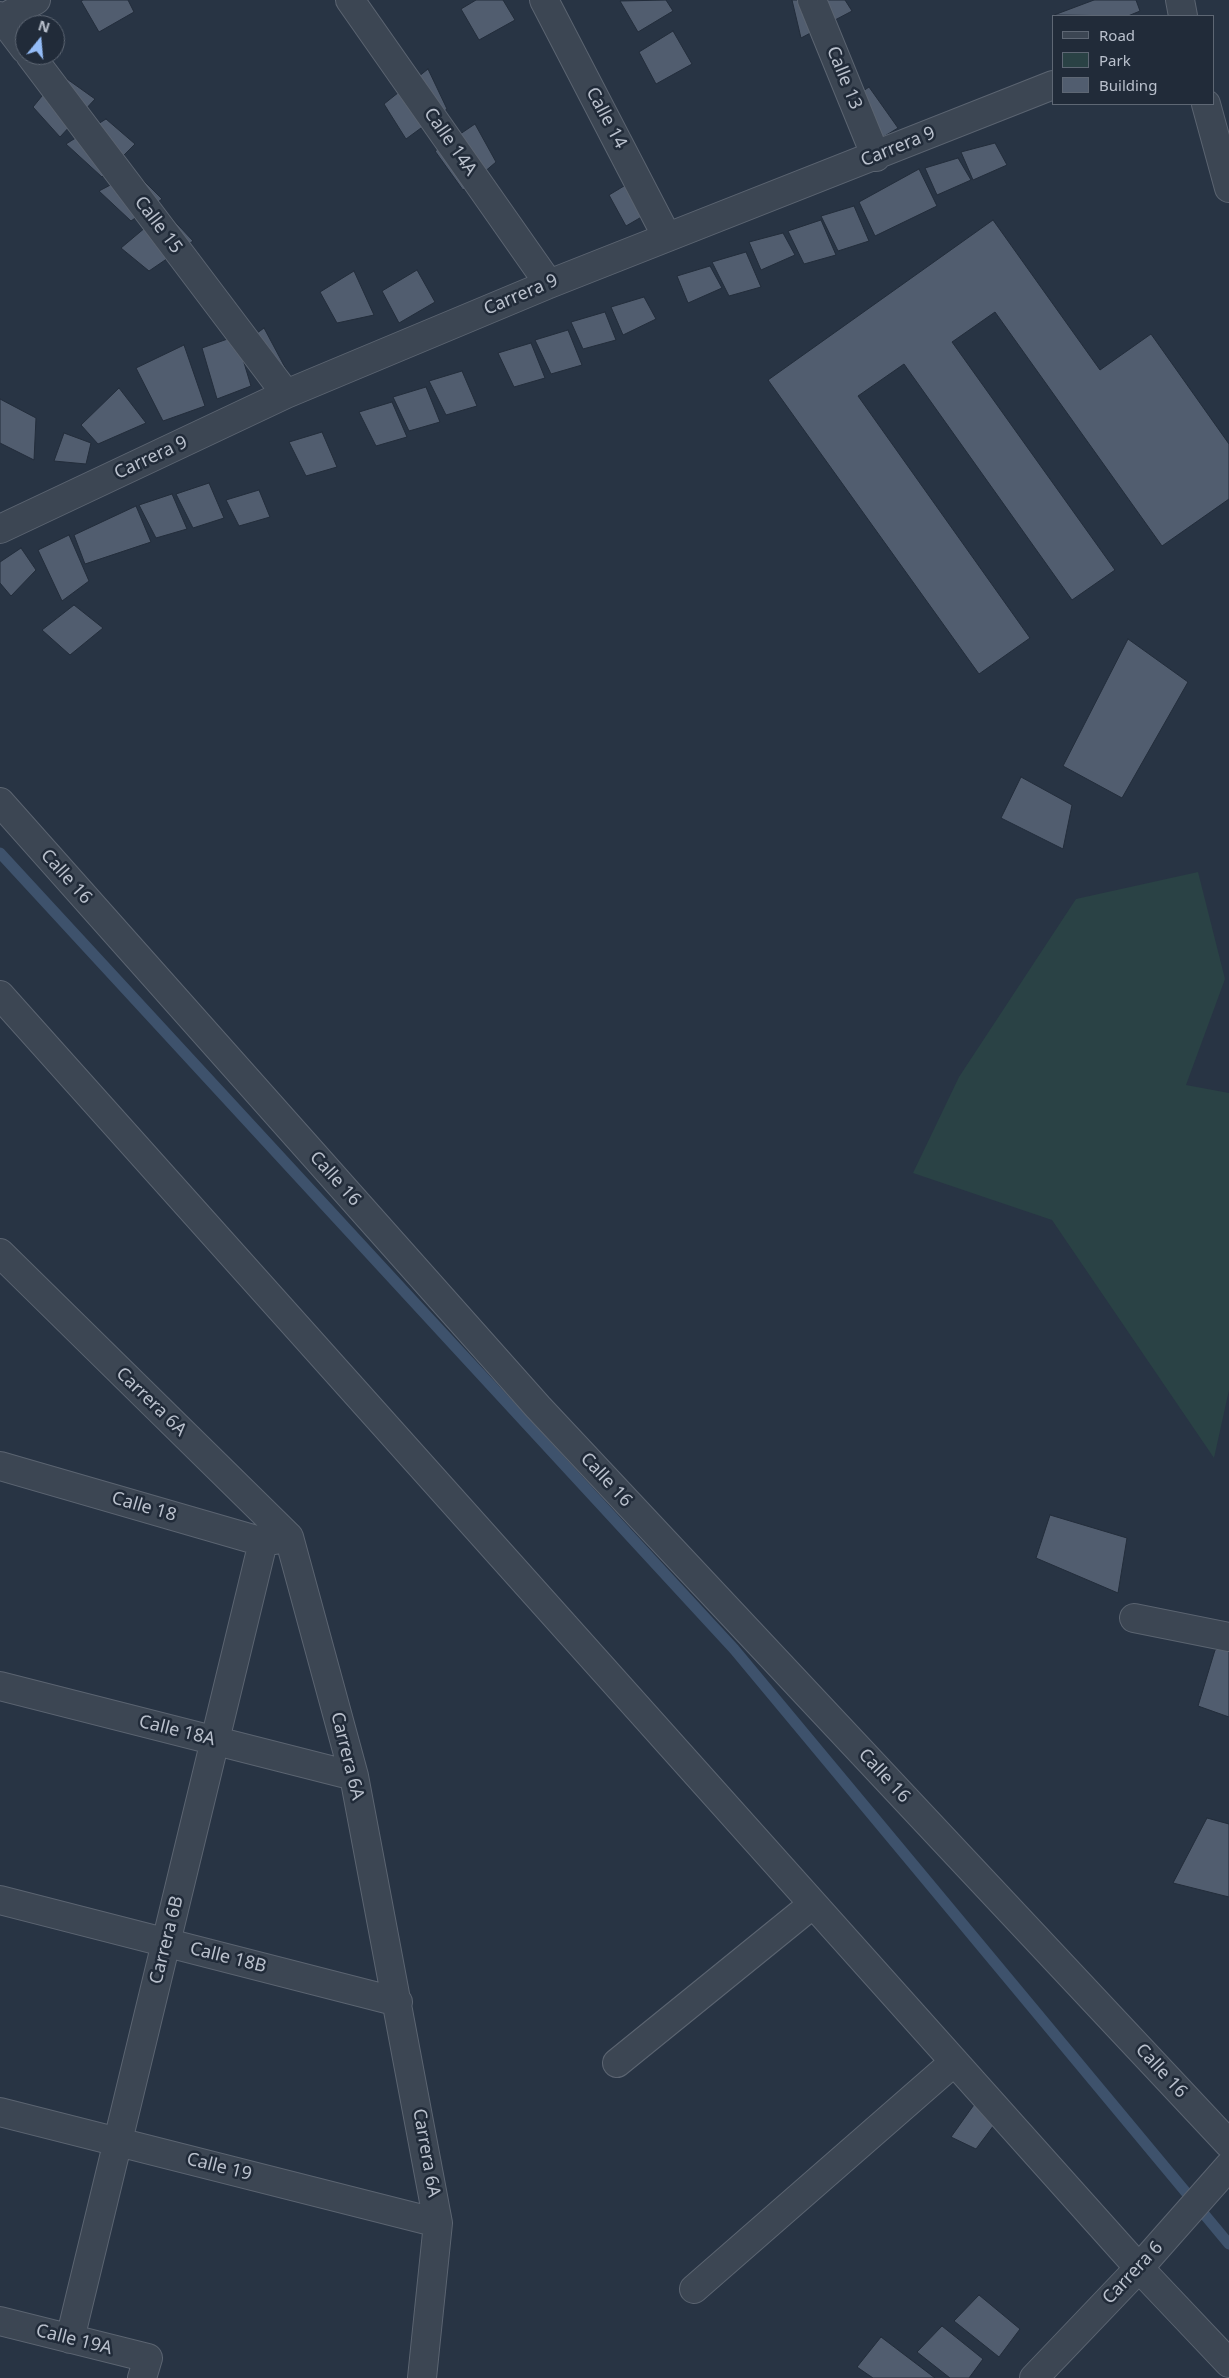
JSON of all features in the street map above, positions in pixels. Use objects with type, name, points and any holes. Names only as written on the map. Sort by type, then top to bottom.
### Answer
[{"type":"street","points":[[15,36],[1,18],[36,0]]},
{"type":"street","name":"Calle 14A","points":[[350,0],[549,284]]},
{"type":"street","name":"Calle 14","points":[[544,0],[667,237]]},
{"type":"street","name":"Calle 13","points":[[812,0],[876,157]]},
{"type":"street","points":[[1180,0],[1183,15]]},
{"type":"street","name":"Calle 15","points":[[38,65],[286,394]]},
{"type":"street","name":"Carrera 9","points":[[0,529],[286,394],[549,284],[1052,86]]},
{"type":"street","points":[[1206,105],[1229,188]]},
{"type":"street","name":"Calle 16","points":[[0,802],[538,1407],[1229,2144]]},
{"type":"street","points":[[0,995],[1139,2268],[1229,2363]]},
{"type":"street","name":"Carrera 6A","points":[[0,1253],[276,1539],[354,1776],[398,2002],[438,2223],[422,2378]]},
{"type":"street","name":"Calle 18","points":[[0,1466],[276,1539]]},
{"type":"street","name":"Carrera 6B","points":[[70,2339],[215,1741],[276,1539]]},
{"type":"street","points":[[1134,1618],[1229,1637]]},
{"type":"street","name":"Calle 18A","points":[[0,1686],[354,1776]]},
{"type":"street","name":"Calle 18B","points":[[0,1900],[398,2002]]},
{"type":"street","points":[[617,2064],[813,1904]]},
{"type":"street","points":[[694,2289],[954,2062]]},
{"type":"street","name":"Calle 19","points":[[0,2112],[438,2223]]},
{"type":"street","name":"Carrera 6","points":[[1034,2378],[1139,2268],[1226,2169]]},
{"type":"street","name":"Calle 19A","points":[[0,2321],[70,2339],[145,2368]]},
{"type":"green space","points":[[1198,872],[1225,979],[1186,1085],[1229,1093],[1229,1390],[1214,1458],[1052,1220],[913,1173],[959,1077],[1076,899]]},
{"type":"building","points":[[128,0],[134,12],[99,32],[81,1]]},
{"type":"building","points":[[476,0],[503,0],[515,20],[479,40],[461,9]]},
{"type":"building","points":[[666,0],[673,11],[638,32],[620,1]]},
{"type":"building","points":[[792,0],[845,0],[852,11],[801,38]]},
{"type":"building","points":[[1094,0],[1136,0],[1140,11],[1130,15],[1054,15]]},
{"type":"building","points":[[673,31],[692,64],[656,84],[639,52]]},
{"type":"building","points":[[428,69],[447,109],[406,139],[384,104]]},
{"type":"building","points":[[60,74],[95,99],[60,137],[33,107]]},
{"type":"building","points":[[869,87],[898,128],[863,149],[840,107]]},
{"type":"building","points":[[106,119],[135,144],[102,177],[66,144]]},
{"type":"building","points":[[475,124],[496,162],[463,190],[435,151]]},
{"type":"building","points":[[995,143],[1007,165],[973,180],[961,152]]},
{"type":"building","points":[[958,158],[971,180],[937,195],[925,168]]},
{"type":"building","points":[[919,169],[937,206],[875,236],[859,202]]},
{"type":"building","points":[[135,172],[162,199],[131,221],[99,191]]},
{"type":"building","points":[[644,174],[662,205],[626,226],[609,195]]},
{"type":"building","points":[[854,206],[869,241],[838,251],[821,216]]},
{"type":"building","points":[[165,211],[193,241],[149,271],[121,248]]},
{"type":"building","points":[[821,220],[836,255],[804,264],[788,231]]},
{"type":"building","points":[[993,220],[1100,370],[1151,334],[1229,444],[1229,499],[1162,546],[995,312],[952,342],[1115,570],[1072,600],[904,364],[858,396],[1030,638],[979,674],[768,380]]},
{"type":"building","points":[[783,233],[795,255],[761,270],[749,242]]},
{"type":"building","points":[[746,252],[761,287],[729,296],[712,262]]},
{"type":"building","points":[[710,266],[722,288],[688,303],[677,276]]},
{"type":"building","points":[[417,270],[435,302],[399,323],[382,291]]},
{"type":"building","points":[[354,271],[374,315],[337,323],[320,292]]},
{"type":"building","points":[[644,297],[656,319],[623,335],[611,307]]},
{"type":"building","points":[[605,312],[616,340],[583,349],[571,322]]},
{"type":"building","points":[[264,328],[288,373],[264,385],[245,342]]},
{"type":"building","points":[[568,330],[582,365],[551,374],[535,340]]},
{"type":"building","points":[[236,336],[251,386],[217,399],[202,348]]},
{"type":"building","points":[[531,343],[545,378],[514,387],[498,353]]},
{"type":"building","points":[[184,345],[205,406],[163,421],[136,368]]},
{"type":"building","points":[[462,371],[477,406],[446,415],[429,381]]},
{"type":"building","points":[[426,387],[440,422],[409,431],[393,397]]},
{"type":"building","points":[[119,388],[146,423],[98,444],[81,425]]},
{"type":"building","points":[[0,399],[36,418],[34,460],[0,443]]},
{"type":"building","points":[[392,402],[407,437],[376,446],[359,412]]},
{"type":"building","points":[[322,432],[337,467],[306,476],[289,442]]},
{"type":"building","points":[[64,433],[91,443],[86,464],[54,461]]},
{"type":"building","points":[[209,483],[224,518],[193,528],[176,494]]},
{"type":"building","points":[[259,490],[270,517],[239,526],[226,500]]},
{"type":"building","points":[[172,494],[187,529],[156,538],[139,505]]},
{"type":"building","points":[[136,506],[151,542],[85,564],[74,535]]},
{"type":"building","points":[[69,535],[89,581],[62,601],[38,550]]},
{"type":"building","points":[[21,548],[36,570],[11,596],[0,583],[0,562]]},
{"type":"building","points":[[74,605],[103,628],[70,655],[42,630]]},
{"type":"building","points":[[1128,639],[1188,682],[1122,798],[1063,766]]},
{"type":"building","points":[[1021,777],[1072,805],[1063,849],[1001,818]]},
{"type":"building","points":[[1050,1515],[1127,1538],[1118,1593],[1036,1558]]},
{"type":"building","points":[[1229,1642],[1229,1717],[1198,1706],[1215,1650]]},
{"type":"building","points":[[1207,1818],[1229,1824],[1229,1897],[1173,1883]]},
{"type":"building","points":[[981,2095],[997,2121],[976,2149],[951,2137]]},
{"type":"building","points":[[979,2295],[1020,2329],[999,2357],[954,2321]]},
{"type":"building","points":[[942,2326],[983,2359],[969,2378],[950,2378],[917,2352]]},
{"type":"building","points":[[881,2337],[935,2378],[873,2378],[857,2367]]},
{"type":"waterway","points":[[0,853],[734,1649],[1229,2244]]}]
